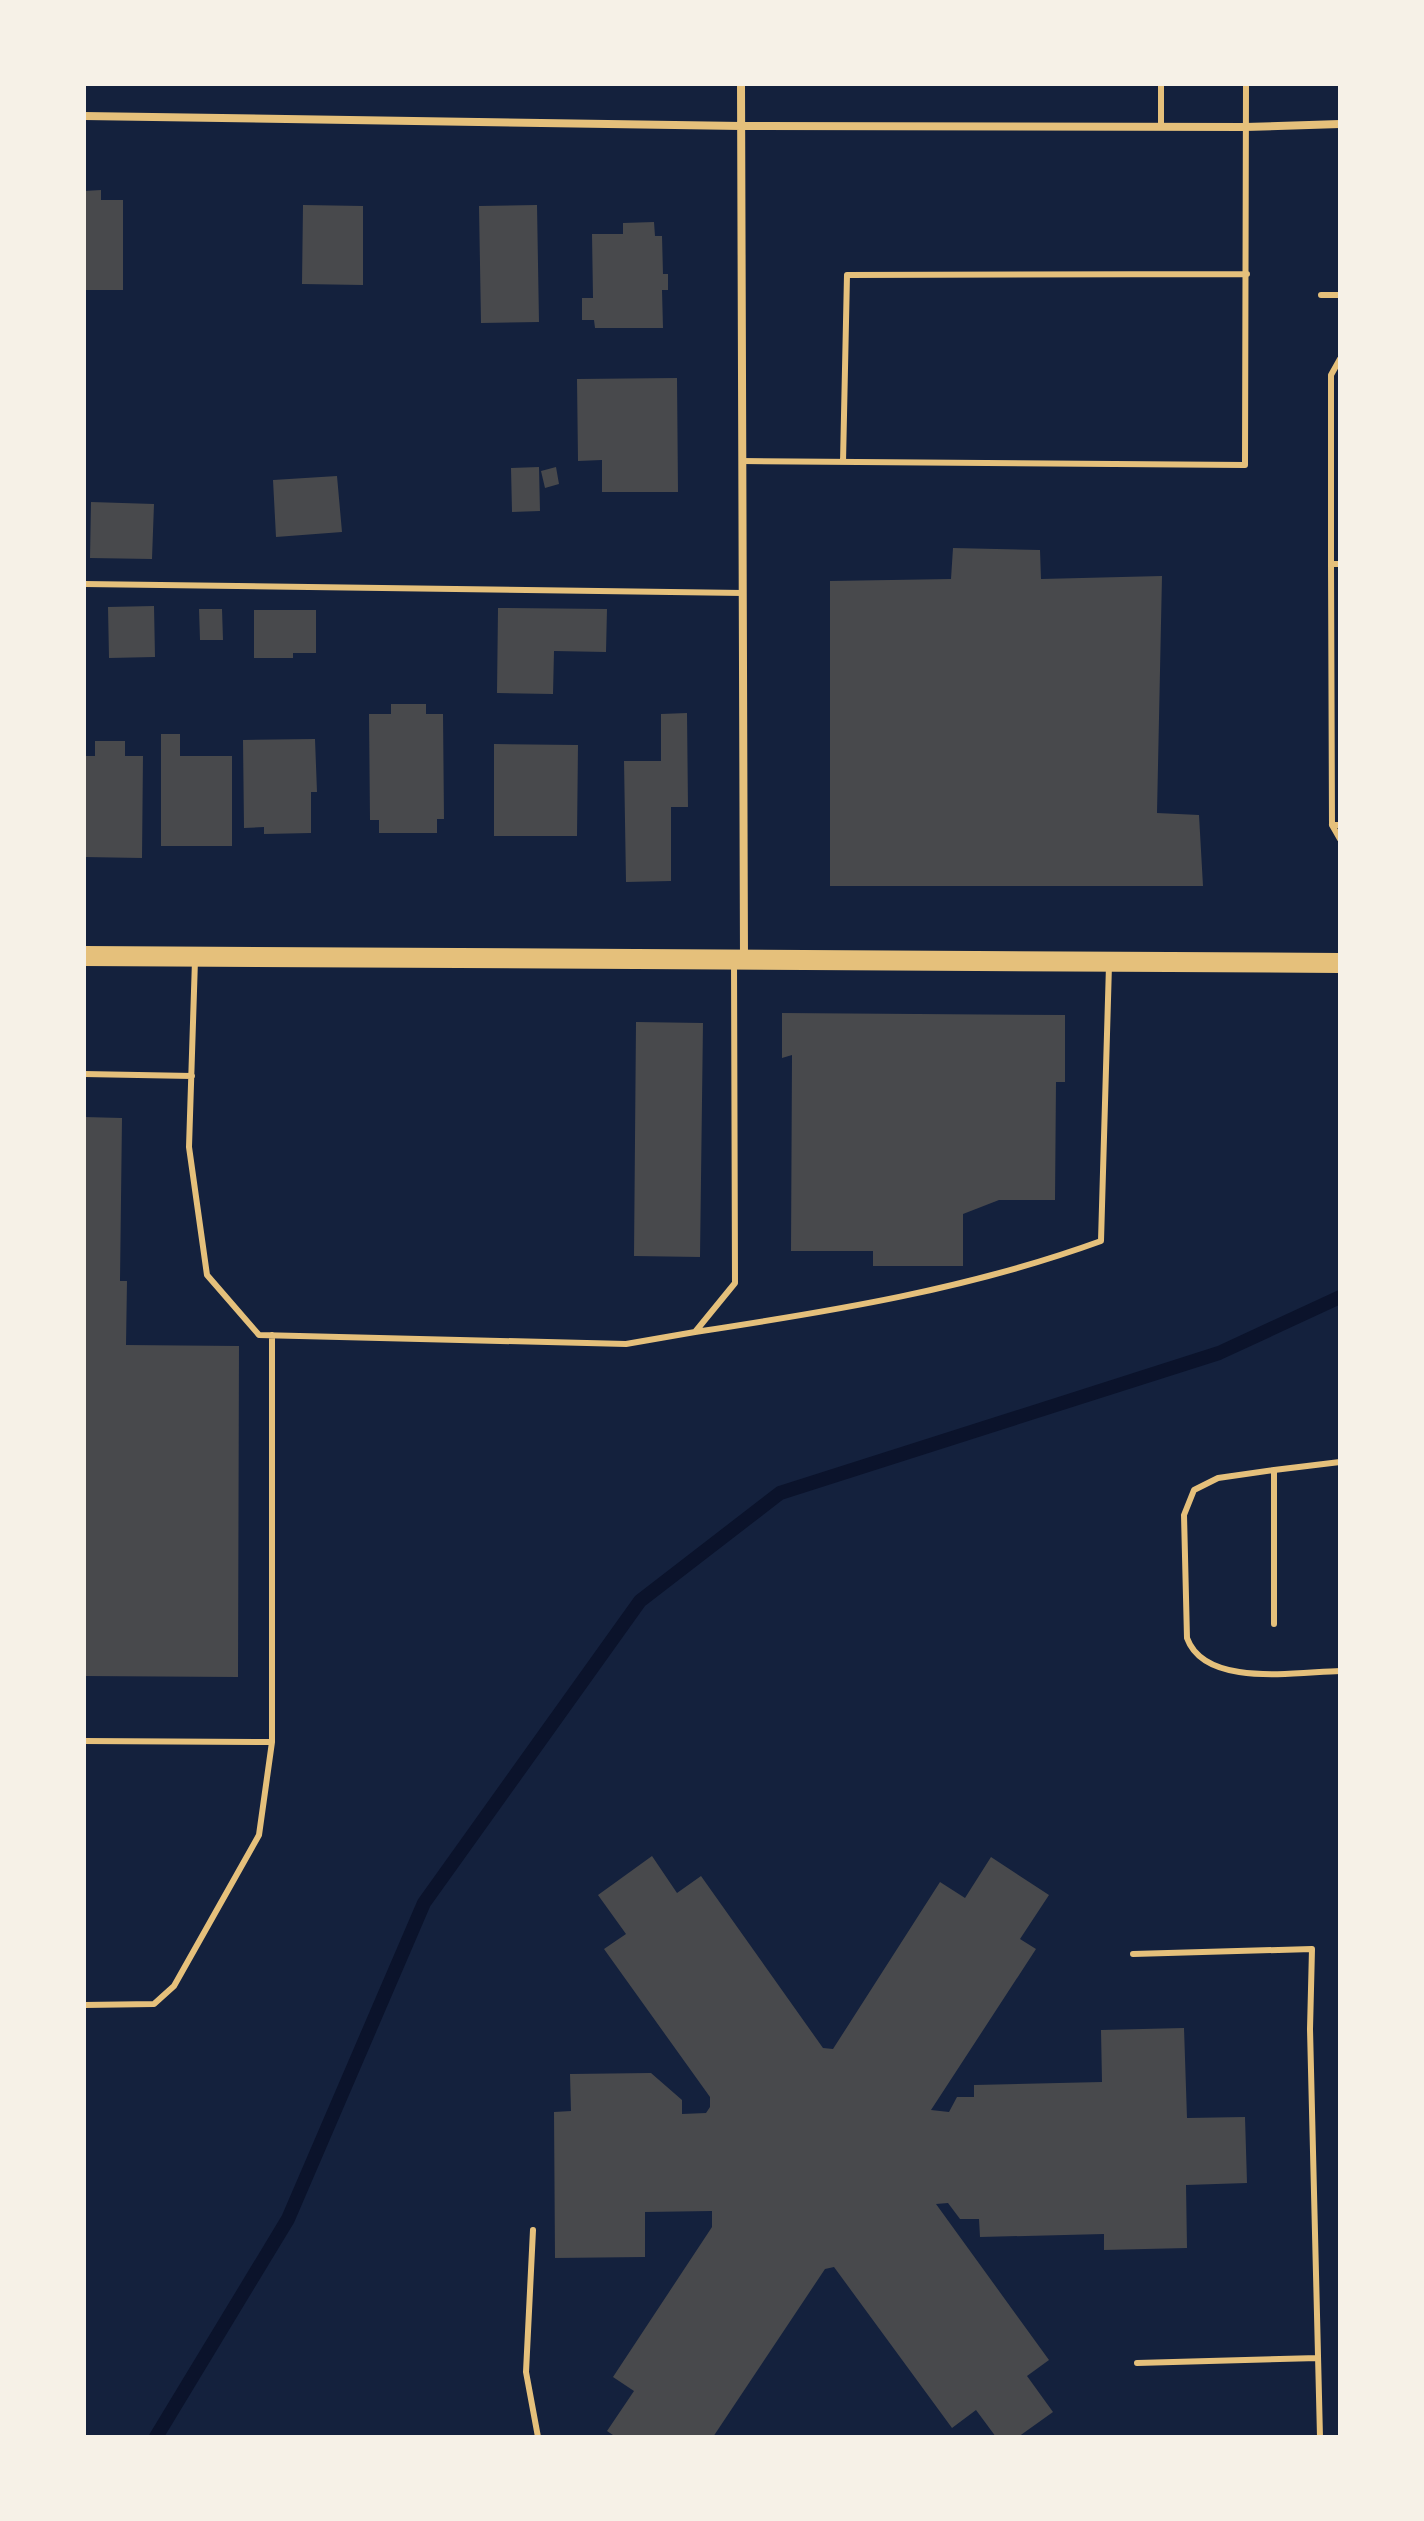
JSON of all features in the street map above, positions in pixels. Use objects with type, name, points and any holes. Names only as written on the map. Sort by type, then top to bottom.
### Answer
[{"type":"main road","points":[[84,956],[1340,963]]},
{"type":"street","points":[[739,960],[743,593],[741,84]]},
{"type":"street","points":[[84,116],[741,126],[1245,127],[1340,124]]},
{"type":"lane","points":[[1161,84],[1161,126]]},
{"type":"lane","points":[[742,461],[1245,465],[1246,84]]},
{"type":"lane","points":[[843,462],[847,275],[1247,274]]},
{"type":"lane","points":[[1321,295],[1340,295]]},
{"type":"lane","points":[[1340,359],[1331,375],[1332,825],[1340,839]]},
{"type":"lane","points":[[1331,375],[1340,375]]},
{"type":"lane","points":[[1331,564],[1340,564]]},
{"type":"lane","points":[[84,584],[743,593]]},
{"type":"lane","points":[[1332,825],[1340,825]]},
{"type":"lane","points":[[196,957],[189,1147],[207,1275],[259,1335],[626,1344],[870,1305],[1044,1262],[1101,1241],[1109,961]]},
{"type":"lane","points":[[695,1332],[735,1283],[739,960]]},
{"type":"lane","points":[[84,1074],[192,1076]]},
{"type":"lane","points":[[84,2005],[154,2004],[174,1986],[259,1835],[272,1742],[272,1335]]},
{"type":"lane","points":[[1340,1462],[1218,1478],[1194,1490],[1184,1515],[1187,1638],[1192,1653],[1209,1665],[1244,1673],[1340,1671]]},
{"type":"lane","points":[[1274,1470],[1274,1624]]},
{"type":"lane","points":[[84,1741],[272,1742]]},
{"type":"lane","points":[[1133,1954],[1312,1949],[1310,2029],[1320,2437]]},
{"type":"lane","points":[[533,2230],[526,2372],[538,2437]]},
{"type":"lane","points":[[1137,2363],[1318,2358]]},
{"type":"building","points":[[101,190],[101,200],[123,200],[123,290],[84,290],[84,191]]},
{"type":"building","points":[[303,205],[363,206],[363,285],[302,284]]},
{"type":"building","points":[[537,205],[539,322],[481,323],[479,206]]},
{"type":"building","points":[[654,222],[655,236],[662,236],[663,274],[668,274],[668,290],[662,290],[663,328],[595,328],[594,320],[582,320],[582,298],[593,298],[592,234],[623,234],[623,223]]},
{"type":"building","points":[[677,378],[678,492],[602,492],[602,460],[578,461],[577,379]]},
{"type":"building","points":[[539,467],[540,511],[512,512],[511,468]]},
{"type":"building","points":[[556,467],[559,484],[545,488],[541,471]]},
{"type":"building","points":[[337,476],[342,532],[276,537],[273,480]]},
{"type":"building","points":[[91,502],[154,504],[152,559],[90,558]]},
{"type":"building","points":[[953,548],[1040,550],[1041,579],[1162,576],[1157,813],[1199,815],[1203,886],[830,886],[830,581],[951,579]]},
{"type":"building","points":[[154,606],[155,657],[109,658],[108,607]]},
{"type":"building","points":[[498,608],[607,609],[606,652],[554,651],[553,694],[497,693]]},
{"type":"building","points":[[199,609],[222,609],[223,640],[200,640]]},
{"type":"building","points":[[254,610],[316,610],[316,653],[293,653],[293,658],[254,658]]},
{"type":"building","points":[[391,704],[426,704],[426,714],[443,714],[444,819],[437,819],[437,833],[379,833],[379,820],[370,820],[369,714],[391,714]]},
{"type":"building","points":[[687,713],[688,807],[671,807],[671,881],[626,882],[624,761],[661,761],[661,714]]},
{"type":"building","points":[[161,734],[180,734],[180,756],[232,756],[232,846],[161,846]]},
{"type":"building","points":[[315,739],[317,792],[311,792],[311,833],[264,834],[264,827],[244,828],[243,740]]},
{"type":"building","points":[[95,741],[125,741],[125,756],[143,756],[142,858],[84,857],[84,756],[95,756]]},
{"type":"building","points":[[494,744],[578,745],[577,836],[494,836]]},
{"type":"building","points":[[782,1013],[1065,1015],[1065,1082],[1056,1082],[1055,1200],[999,1200],[963,1214],[963,1266],[873,1266],[873,1251],[791,1251],[792,1055],[782,1058]]},
{"type":"building","points":[[636,1022],[703,1023],[700,1257],[634,1256]]},
{"type":"building","points":[[84,1117],[122,1118],[120,1281],[127,1281],[126,1345],[239,1346],[238,1677],[84,1676]]},
{"type":"building","points":[[652,1856],[677,1893],[701,1876],[823,2048],[833,2049],[940,1882],[965,1898],[991,1857],[1049,1895],[1020,1939],[1036,1949],[931,2110],[949,2112],[957,2097],[974,2097],[974,2085],[1102,2082],[1101,2030],[1184,2028],[1187,2118],[1245,2117],[1247,2183],[1186,2185],[1187,2248],[1104,2250],[1104,2234],[980,2237],[979,2219],[960,2219],[948,2203],[936,2204],[1049,2360],[1027,2376],[1053,2412],[1018,2437],[996,2437],[976,2410],[952,2428],[834,2267],[825,2269],[713,2437],[616,2437],[607,2431],[634,2391],[613,2377],[712,2227],[712,2211],[645,2212],[645,2257],[555,2258],[554,2112],[571,2111],[570,2074],[651,2073],[682,2100],[682,2114],[706,2113],[710,2107],[710,2097],[604,1949],[626,1934],[598,1895]]},
{"type":"waterway","points":[[156,2437],[288,2219],[424,1903],[640,1601],[780,1493],[1219,1353],[1340,1297]]}]
